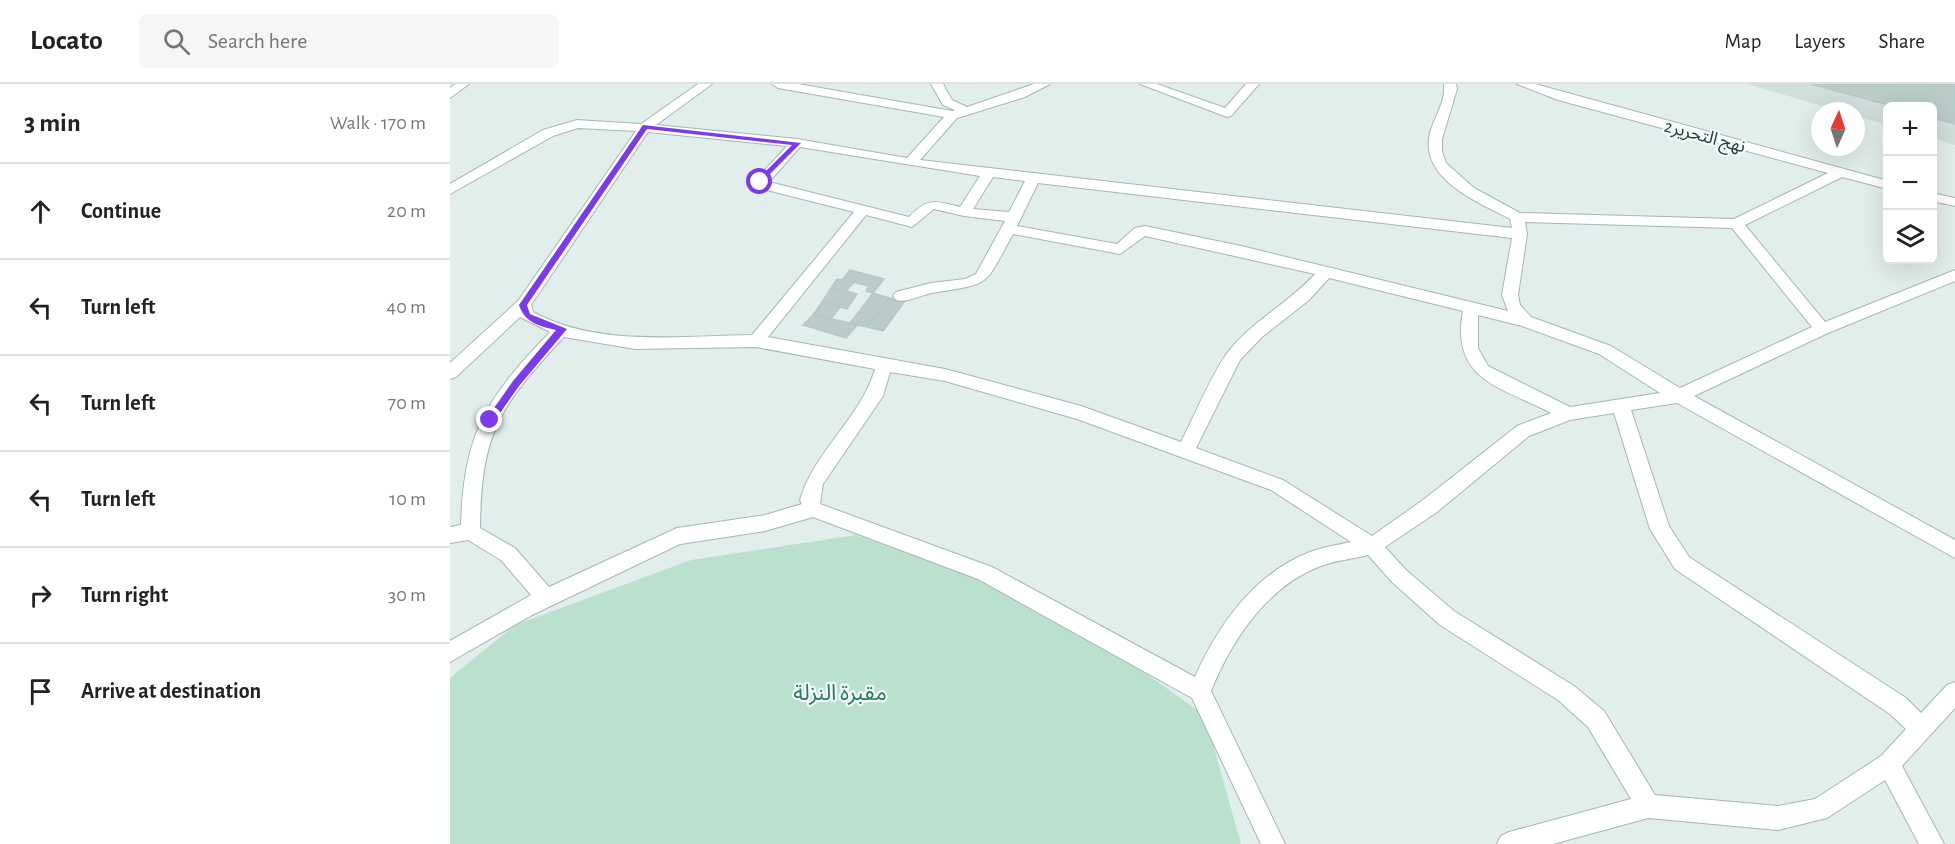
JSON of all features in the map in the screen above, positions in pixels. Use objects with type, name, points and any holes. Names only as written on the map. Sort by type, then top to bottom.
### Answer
[{"type":"street","points":[[450,94],[463,84]]},
{"type":"street","points":[[450,372],[523,305],[645,127],[706,84]]},
{"type":"street","points":[[778,84],[958,113],[1022,94],[1044,84]]},
{"type":"street","points":[[937,84],[947,102],[958,113]]},
{"type":"street","points":[[1146,84],[1227,113],[1253,84]]},
{"type":"street","points":[[1450,84],[1451,96],[1441,118],[1434,150],[1442,168],[1457,182],[1517,217],[1736,224],[1839,173]]},
{"type":"street","name":"نهج التحرير2","points":[[1523,84],[1562,97],[1883,184]]},
{"type":"street","points":[[910,163],[958,113]]},
{"type":"street","points":[[450,190],[504,156],[564,126],[577,124],[645,127],[797,143],[910,163],[989,173],[1520,234]]},
{"type":"street","points":[[797,143],[760,184],[912,222],[926,207],[934,205],[1120,249],[1140,231],[1145,231],[1241,251],[1325,273],[1472,306],[1525,321],[1605,350],[1679,396],[1955,550]]},
{"type":"street","points":[[964,212],[989,173]]},
{"type":"street","points":[[900,296],[931,288],[967,284],[981,278],[1034,177]]},
{"type":"street","points":[[1937,198],[1955,202]]},
{"type":"street","points":[[756,341],[863,210]]},
{"type":"street","points":[[1517,217],[1520,234],[1510,295],[1513,307],[1525,321]]},
{"type":"street","points":[[1736,224],[1822,329]]},
{"type":"street","points":[[1185,451],[1234,356],[1256,333],[1304,296],[1325,273]]},
{"type":"street","points":[[1200,691],[1216,653],[1243,614],[1276,581],[1314,559],[1372,546],[1430,506],[1523,431],[1568,414],[1679,396],[1822,329],[1955,275]]},
{"type":"street","points":[[523,305],[526,315],[542,324],[577,335],[635,343],[756,341],[945,375],[1007,390],[1081,413],[1276,485],[1372,546],[1399,576],[1447,618],[1566,693],[1596,719],[1648,806]]},
{"type":"street","points":[[1472,306],[1468,348],[1472,360],[1482,370],[1568,414]]},
{"type":"street","points":[[470,532],[471,488],[480,441],[506,396],[562,329]]},
{"type":"street","points":[[813,509],[809,500],[814,482],[877,391],[884,365]]},
{"type":"street","points":[[1621,407],[1660,529],[1682,563],[1898,706],[1920,727]]},
{"type":"street","points":[[450,652],[546,598],[677,536],[765,523],[813,509],[985,573],[1200,691],[1273,844]]},
{"type":"street","points":[[450,535],[470,532],[508,554],[546,598]]},
{"type":"street","points":[[1509,844],[1648,806],[1778,818],[1819,810],[1889,764],[1920,727],[1955,692]]},
{"type":"street","points":[[1889,764],[1932,844]]},
{"type":"shaded area","points":[[1747,84],[1955,84],[1955,145],[1937,139],[1937,102],[1883,102],[1883,124],[1865,119],[1865,102],[1811,103]]},
{"type":"green space","name":"مقبرة النزلة","points":[[856,535],[985,581],[1119,654],[1205,716],[1241,844],[450,844],[450,678],[515,625],[691,560]]},
{"type":"building","points":[[1811,84],[1955,84],[1955,124],[1937,119],[1937,102],[1883,104]]},
{"type":"building","points":[[850,270],[884,279],[873,293],[866,291],[869,286],[854,282],[846,291],[831,288],[837,279],[842,280]]},
{"type":"building","points":[[831,288],[857,294],[847,309],[822,302]]},
{"type":"building","points":[[873,293],[889,298],[867,327],[850,323]]},
{"type":"building","points":[[889,298],[905,301],[883,331],[867,327]]},
{"type":"building","points":[[822,302],[840,307],[831,319],[813,315]]},
{"type":"building","points":[[813,315],[858,324],[846,338],[803,325]]},
{"type":"route","points":[[490,420],[516,383],[562,329],[542,324],[526,315],[523,305],[645,127],[797,143],[760,182]]}]
